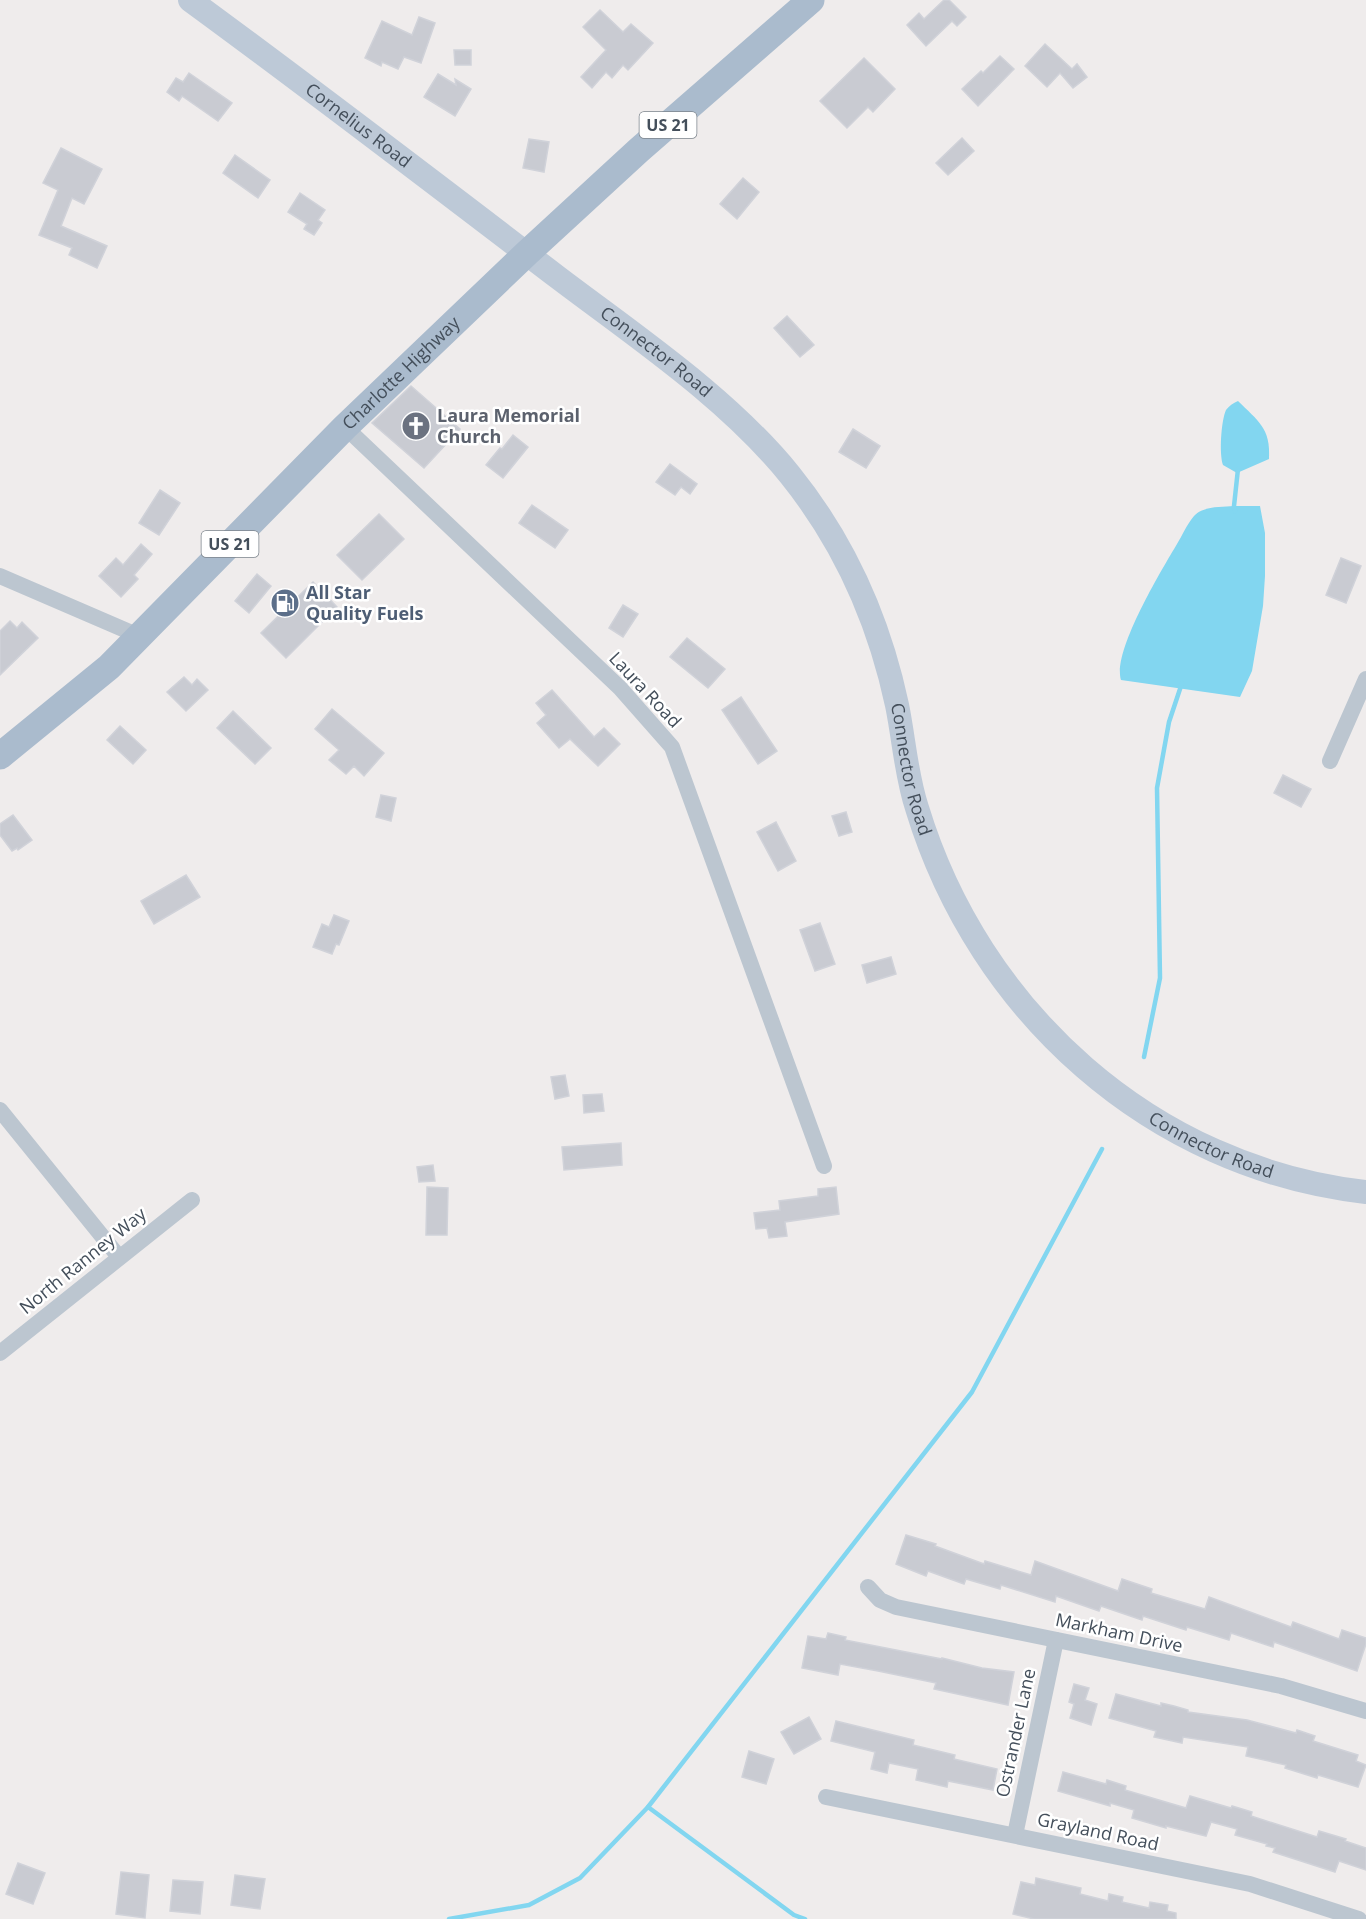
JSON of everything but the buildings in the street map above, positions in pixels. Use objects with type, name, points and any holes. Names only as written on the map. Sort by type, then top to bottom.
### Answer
[{"type":"main road","name":"Charlotte Highway","points":[[0,756],[109,667],[345,427],[527,253],[639,150],[811,0]]},
{"type":"street","name":"Cornelius Road","points":[[190,0],[527,253]]},
{"type":"street","name":"Connector Road","points":[[527,253],[709,395],[765,446],[811,503],[860,586],[878,633],[897,707],[915,803],[931,852],[958,910],[987,958],[1045,1031],[1117,1094],[1154,1119],[1194,1141],[1270,1173],[1315,1184],[1366,1192]]},
{"type":"street","name":"Laura Road","points":[[345,427],[620,688],[672,747],[824,1166]]},
{"type":"street","points":[[0,576],[139,636]]},
{"type":"street","points":[[1330,760],[1366,679]]},
{"type":"street","points":[[0,1110],[119,1257]]},
{"type":"street","name":"North Ranney Way","points":[[0,1353],[192,1200]]},
{"type":"street","name":"Markham Drive","points":[[868,1587],[880,1600],[896,1607],[1281,1686],[1366,1711]]},
{"type":"street","name":"Ostrander Lane","points":[[1015,1835],[1056,1640]]},
{"type":"street","name":"Grayland Road","points":[[826,1797],[1250,1884],[1359,1919]]},
{"type":"water","points":[[1238,401],[1262,426],[1268,440],[1269,459],[1237,473],[1223,465],[1221,446],[1226,410]]},
{"type":"water","points":[[1260,506],[1265,533],[1263,606],[1252,671],[1240,697],[1121,680],[1120,667],[1131,632],[1150,592],[1189,523],[1202,510]]},
{"type":"waterway","points":[[1235,511],[1238,469]]},
{"type":"waterway","points":[[1144,1057],[1160,978],[1157,788],[1169,722],[1182,683]]},
{"type":"waterway","points":[[449,1919],[529,1905],[580,1878],[648,1807],[972,1392],[1102,1149]]},
{"type":"waterway","points":[[648,1807],[794,1915],[805,1919]]},
{"type":"place","name":"Laura Memorial Church","points":[[416,426]]},
{"type":"place","name":"All Star Quality Fuels","points":[[285,603]]}]
